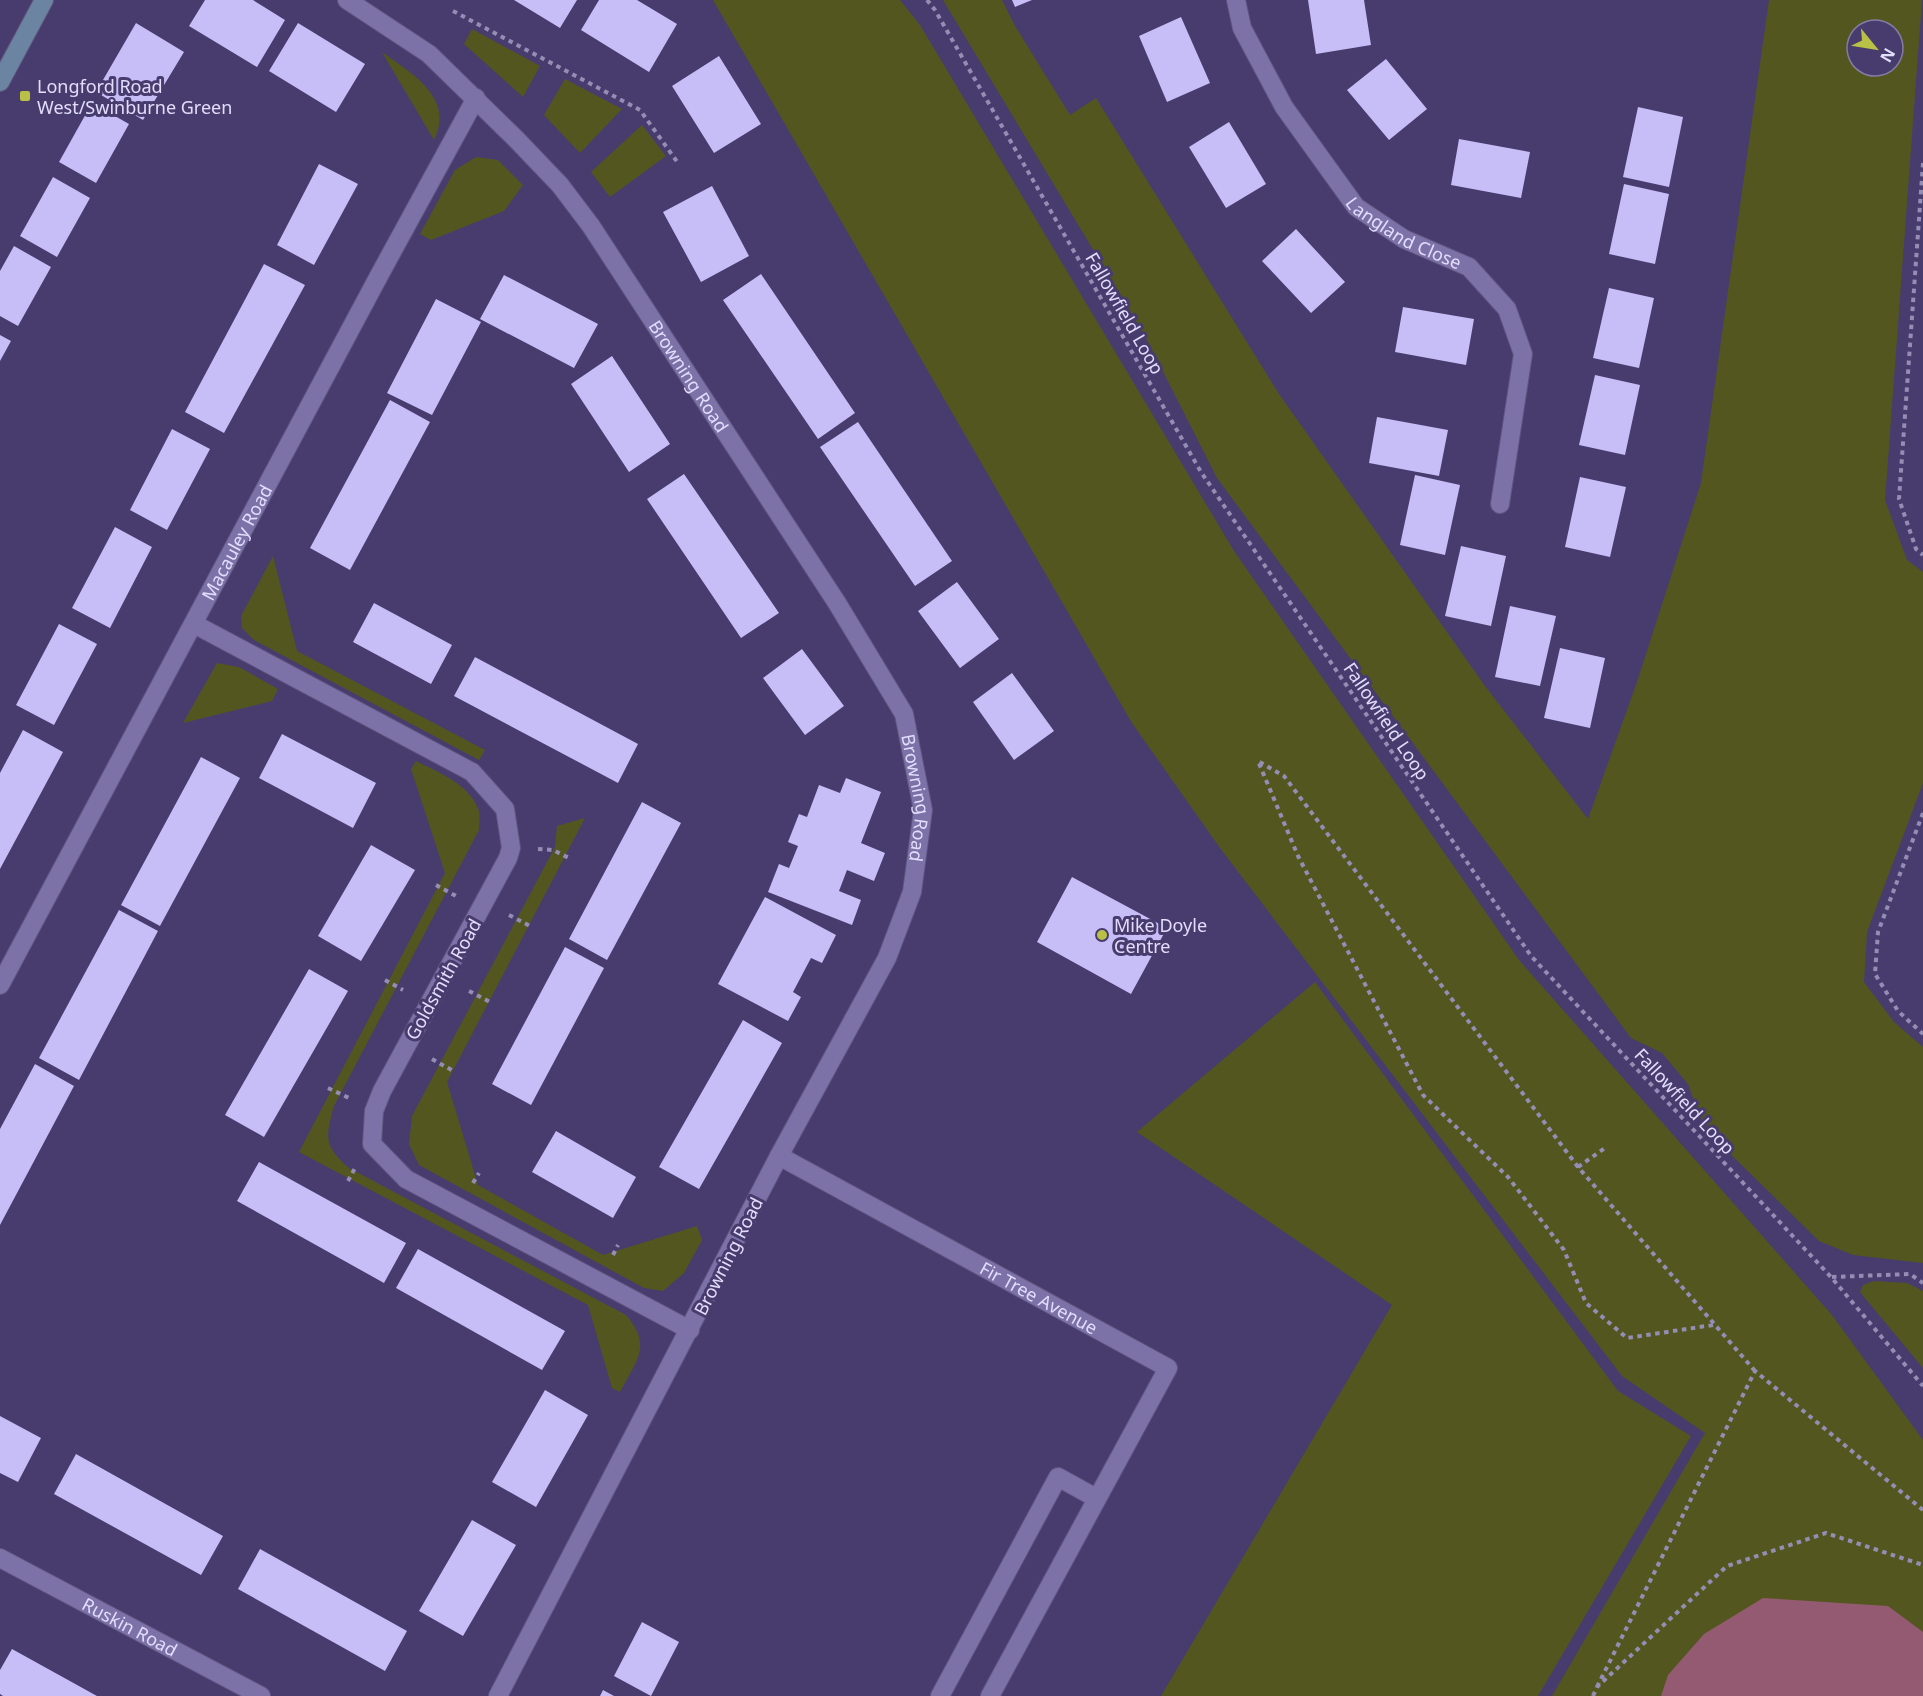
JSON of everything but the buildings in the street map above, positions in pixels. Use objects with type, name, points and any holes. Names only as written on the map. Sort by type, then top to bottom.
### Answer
[{"type":"street","points":[[0,82],[44,0]]},
{"type":"street","name":"Browning Road","points":[[347,0],[429,54],[476,98],[560,185],[591,226],[837,603],[904,714],[923,810],[912,892],[887,958],[779,1156],[498,1696]]},
{"type":"street","name":"Langland Close","points":[[1236,0],[1242,28],[1284,107],[1356,207],[1404,239],[1470,267],[1507,309],[1523,354],[1500,504]]},
{"type":"street","name":"Macauley Road","points":[[0,985],[476,98]]},
{"type":"street","name":"Goldsmith Road","points":[[194,624],[472,772],[505,809],[511,848],[508,858],[382,1091],[374,1111],[372,1144],[406,1179],[690,1329]]},
{"type":"street","name":"Fir Tree Avenue","points":[[779,1156],[1168,1368],[990,1696]]},
{"type":"street","points":[[940,1696],[1058,1477],[1096,1498]]},
{"type":"street","name":"Ruskin Road","points":[[0,1558],[261,1696]]},
{"type":"path","name":"Fallowfield Loop","points":[[927,0],[935,10],[1201,472],[1531,956],[1831,1277],[1923,1386]]},
{"type":"path","points":[[453,11],[640,110],[678,163]]},
{"type":"path","points":[[1923,163],[1899,499],[1916,549],[1923,555]]},
{"type":"path","points":[[1713,1325],[1627,1338],[1586,1303],[1564,1250],[1515,1186],[1423,1095],[1298,856],[1258,761],[1284,776],[1578,1167],[1713,1325],[1755,1371],[1922,1509]]},
{"type":"path","points":[[1923,813],[1878,932],[1875,974],[1898,1011],[1923,1034]]},
{"type":"path","points":[[1578,1167],[1605,1148]]},
{"type":"path","points":[[1831,1277],[1910,1274],[1923,1283]]},
{"type":"path","points":[[1593,1696],[1755,1371]]},
{"type":"path","points":[[1597,1687],[1726,1566],[1826,1533],[1923,1565]]},
{"type":"green space","points":[[713,0],[900,0],[920,25],[1234,551],[1519,960],[1832,1315],[1923,1440],[1923,1696],[1552,1696],[1705,1433],[1622,1376],[1220,848],[1132,723]]},
{"type":"green space","points":[[943,0],[1002,0],[1015,26],[1070,115],[1096,98],[1279,394],[1485,686],[1588,819],[1637,682],[1701,483],[1769,0],[1922,0],[1885,500],[1907,560],[1923,572],[1923,783],[1867,932],[1864,982],[1894,1022],[1923,1047],[1923,1263],[1853,1255],[1819,1241],[1704,1128],[1688,1084],[1662,1053],[1631,1038],[1217,478],[1145,336]]},
{"type":"green space","points":[[472,29],[540,66],[523,97],[464,44]]},
{"type":"green space","points":[[382,52],[417,78],[434,99],[439,111],[439,125],[434,140]]},
{"type":"green space","points":[[565,79],[622,109],[580,153],[544,115]]},
{"type":"green space","points":[[642,125],[666,156],[610,197],[591,172]]},
{"type":"green space","points":[[476,157],[498,160],[523,185],[504,211],[431,240],[420,234],[455,170]]},
{"type":"green space","points":[[273,556],[297,651],[485,750],[479,760],[254,640],[242,628],[241,616]]},
{"type":"green space","points":[[217,663],[239,667],[278,689],[272,701],[183,723]]},
{"type":"green space","points":[[416,761],[453,780],[469,793],[479,811],[479,830],[334,1106],[329,1126],[329,1141],[335,1154],[349,1168],[626,1315],[639,1336],[640,1345],[636,1362],[620,1392],[612,1388],[588,1305],[299,1152],[445,873],[411,769]]},
{"type":"green space","points":[[585,818],[447,1082],[478,1185],[603,1255],[697,1226],[702,1240],[684,1273],[663,1291],[644,1288],[419,1165],[409,1144],[412,1116],[555,847],[557,826]]},
{"type":"green space","points":[[1315,982],[1618,1391],[1691,1436],[1538,1696],[1161,1696],[1392,1305],[1137,1132]]},
{"type":"green space","points":[[1874,1281],[1907,1283],[1923,1291],[1923,1368],[1860,1292],[1863,1285]]},
{"type":"shaded area","points":[[1763,1598],[1888,1606],[1923,1632],[1923,1696],[1661,1696],[1668,1675],[1704,1634]]},
{"type":"place","name":"Longford Road West/Swinburne Green","points":[[25,96]]},
{"type":"place","name":"Mike Doyle Centre","points":[[1102,935]]}]
